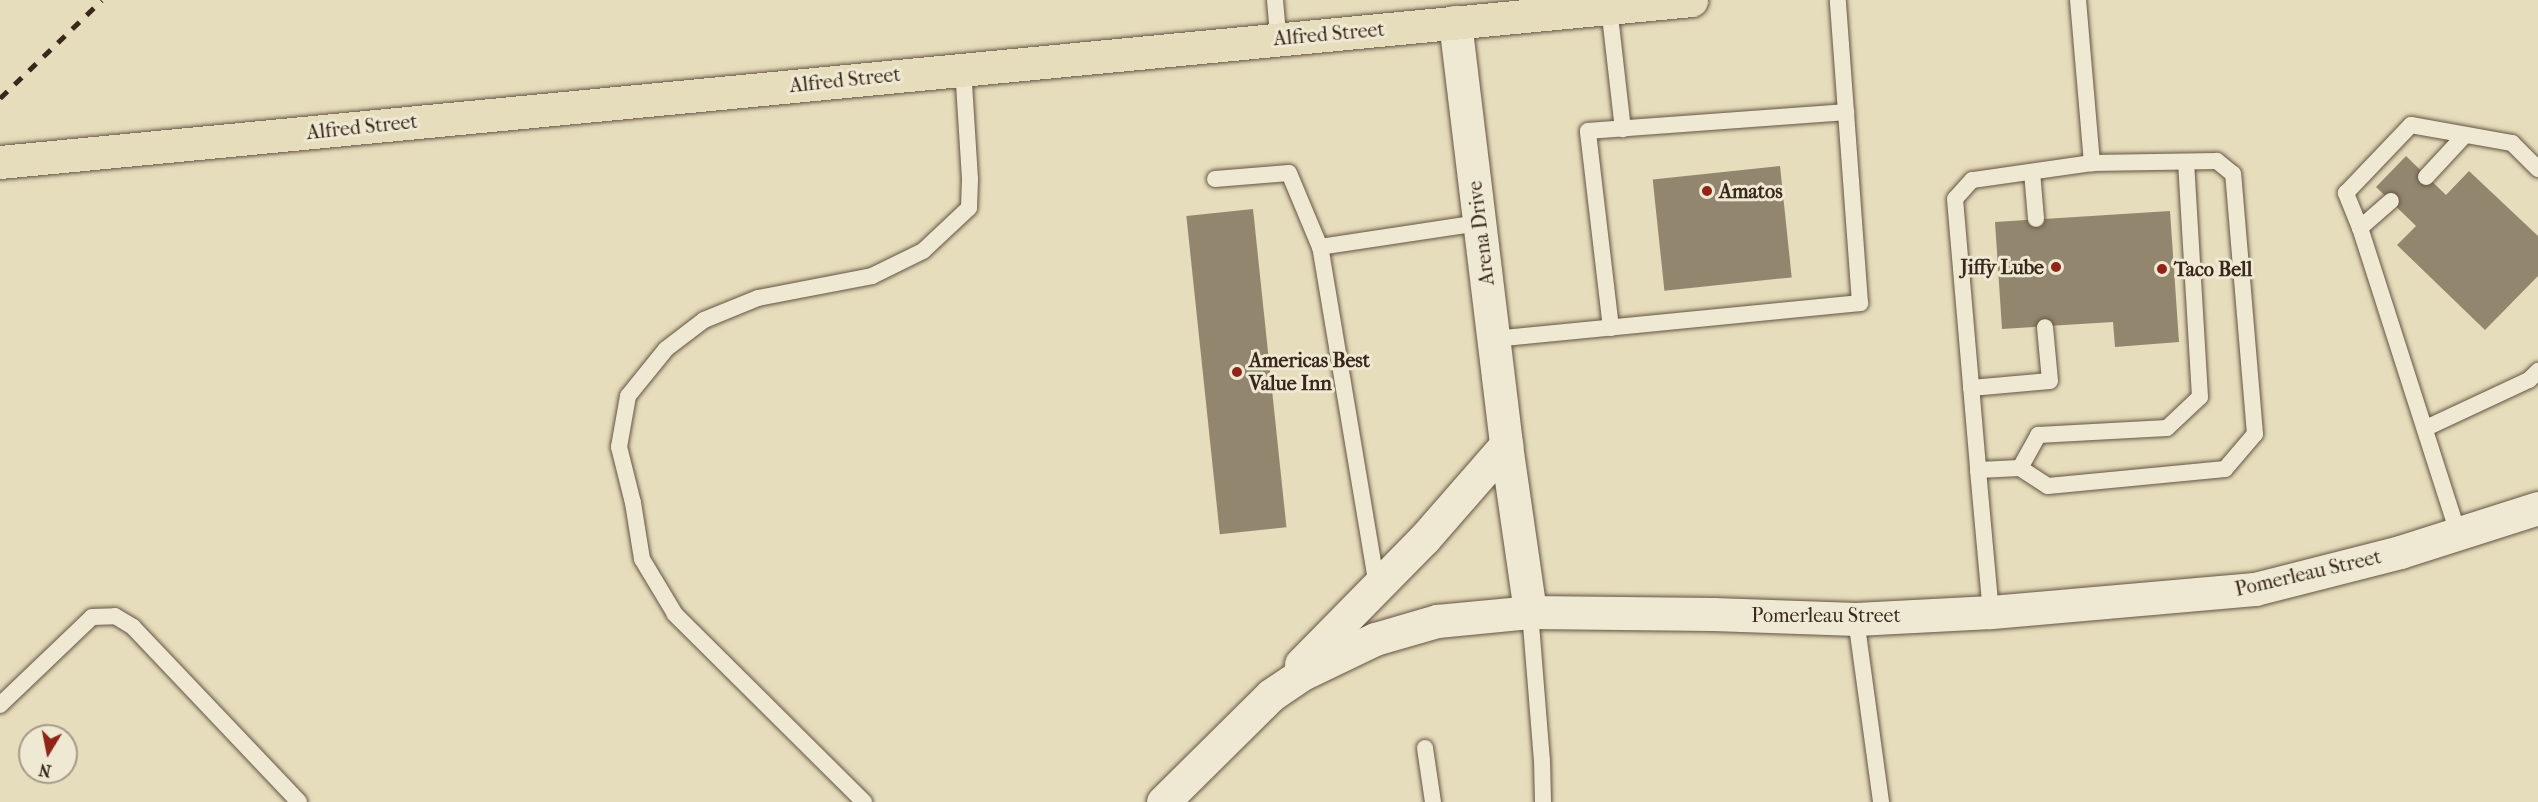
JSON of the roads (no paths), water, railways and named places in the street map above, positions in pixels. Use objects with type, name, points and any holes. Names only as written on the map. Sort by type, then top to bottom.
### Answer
[{"type":"main road","name":"Alfred Street","points":[[11,161],[1455,22],[1491,9],[1609,7],[1691,0]]},
{"type":"street","name":"Arena Drive","points":[[1455,22],[1506,444],[1530,612]]},
{"type":"street","points":[[1271,695],[1424,539],[1506,444]]},
{"type":"street","name":"Pomerleau Street","points":[[1163,802],[1271,695],[1336,655],[1405,629],[1437,621],[1530,612],[1713,614],[1856,619],[1991,612],[2255,589],[2340,569],[2538,508]]},
{"type":"lane","points":[[1275,0],[1278,38]]},
{"type":"lane","points":[[1494,339],[1860,303],[1838,0]]},
{"type":"lane","points":[[2078,0],[2092,164]]},
{"type":"lane","points":[[1609,7],[1623,129]]},
{"type":"lane","points":[[864,802],[675,614],[642,559],[633,503],[619,447],[628,396],[666,349],[704,320],[758,298],[872,276],[923,251],[969,208],[970,179],[963,69]]},
{"type":"lane","points":[[1611,328],[1588,131],[1846,112]]},
{"type":"lane","points":[[2458,533],[2426,428],[2360,228],[2346,193],[2411,125],[2512,143],[2538,169]]},
{"type":"lane","points":[[2426,177],[2465,135]]},
{"type":"lane","points":[[2020,468],[2038,435],[2167,428],[2200,397],[2186,162]]},
{"type":"lane","points":[[1978,470],[2020,468],[2048,486],[2224,469],[2255,434],[2233,174],[2217,162],[2092,164],[1972,180],[1955,199],[1978,470],[1991,612]]},
{"type":"lane","points":[[2032,172],[2037,219]]},
{"type":"lane","points":[[1215,179],[1289,173],[1320,248],[1377,586]]},
{"type":"lane","points":[[2360,228],[2391,201]]},
{"type":"lane","points":[[1320,248],[1479,223]]},
{"type":"lane","points":[[1971,388],[2050,381],[2045,327]]},
{"type":"lane","points":[[2426,428],[2529,380],[2538,372]]},
{"type":"lane","points":[[1530,612],[1542,760],[1543,802]]},
{"type":"lane","points":[[0,705],[92,617],[115,616],[133,627],[299,802]]},
{"type":"lane","points":[[1856,619],[1881,802]]},
{"type":"lane","points":[[1425,748],[1433,802]]},
{"type":"railway","points":[[0,98],[102,0]]},
{"type":"place","name":"Amatos","points":[[1707,191]]},
{"type":"place","name":"Jiffy Lube","points":[[2056,267]]},
{"type":"place","name":"Taco Bell","points":[[2162,269]]},
{"type":"place","name":"Americas Best Value Inn","points":[[1237,372]]}]
